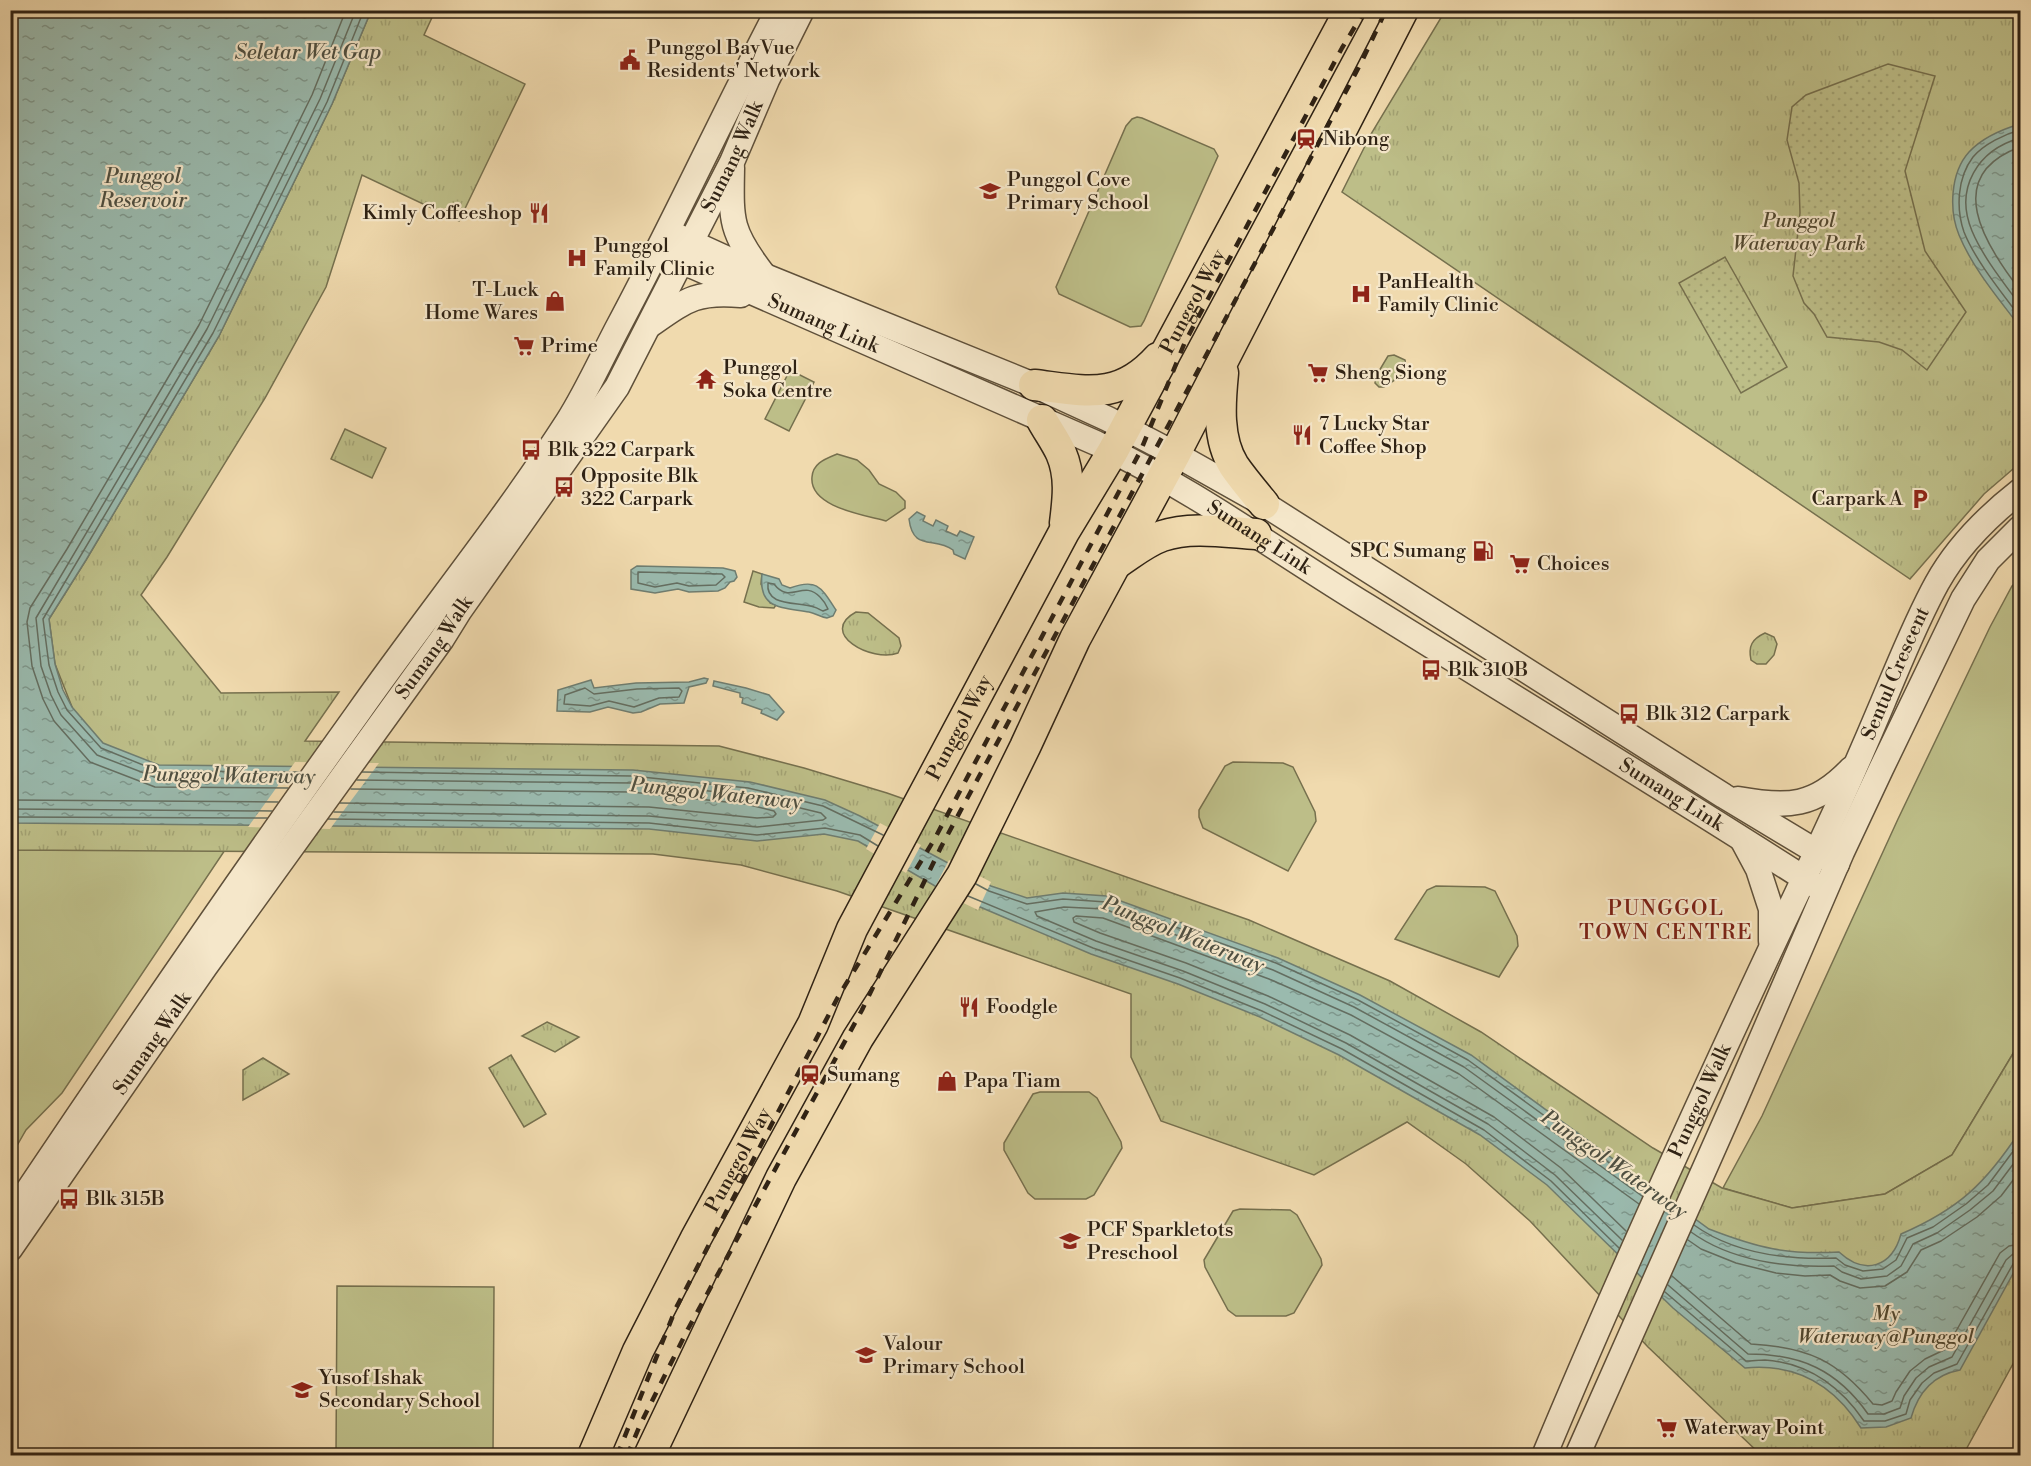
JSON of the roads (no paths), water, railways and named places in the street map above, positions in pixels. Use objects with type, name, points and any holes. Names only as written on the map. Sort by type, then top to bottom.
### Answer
[{"type":"main road","name":"Punggol Way","points":[[593,1455],[648,1331],[813,1024],[852,929],[1034,593],[1064,532],[1172,343],[1350,10]]},
{"type":"main road","points":[[649,1455],[781,1178],[858,1038],[962,875],[1075,639],[1225,358],[1403,10]]},
{"type":"main road","points":[[1034,385],[1093,392],[1110,388],[1144,373],[1172,343]]},
{"type":"main road","points":[[1225,358],[1220,405],[1223,437],[1233,465],[1264,504]]},
{"type":"main road","points":[[1042,420],[1061,454],[1069,482],[1064,532]]},
{"type":"main road","points":[[1114,566],[1140,547],[1161,536],[1179,532],[1211,530],[1256,534]]},
{"type":"street","name":"Sumang Walk","points":[[10,1249],[432,633],[475,555],[569,418],[663,241],[726,110],[778,10]]},
{"type":"street","name":"Sumang Walk","points":[[10,1217],[116,1063],[179,965],[360,710],[432,633],[460,609],[617,387],[732,162],[767,80],[802,10]]},
{"type":"street","points":[[647,327],[683,302],[715,293],[762,286],[732,218],[732,162]]},
{"type":"street","name":"Sumang Link","points":[[663,241],[762,286],[1034,385],[1119,439],[1168,466],[1264,504],[1724,796],[1827,857]]},
{"type":"street","name":"Sumang Link","points":[[762,286],[824,323],[1042,420],[1119,439]]},
{"type":"street","name":"Sumang Link","points":[[1168,466],[1256,534],[1341,590],[1824,891]]},
{"type":"street","name":"Sentul Crescent","points":[[1824,891],[1827,857],[1857,763],[1912,633],[1938,582],[1962,548],[1997,509],[2020,491]]},
{"type":"street","name":"Sentul Crescent","points":[[1804,878],[1827,857],[1963,599],[1982,569],[2020,528]]},
{"type":"street","points":[[1724,796],[1778,804],[1800,802],[1817,796],[1837,784],[1857,763]]},
{"type":"street","points":[[1741,838],[1758,869],[1771,909],[1771,947]]},
{"type":"street","name":"Punggol Walk","points":[[1544,1455],[1707,1087],[1804,878]]},
{"type":"street","name":"Punggol Walk","points":[[1577,1455],[1735,1100],[1824,891]]},
{"type":"water","points":[[11,11],[371,11],[332,104],[219,336],[49,619],[55,664],[63,690],[72,707],[103,743],[159,765],[633,770],[750,782],[825,800],[860,816],[991,886],[1027,898],[1063,893],[1107,896],[1278,958],[1360,995],[1471,1055],[1709,1229],[1773,1249],[1820,1253],[1839,1252],[1858,1264],[1868,1266],[1884,1261],[1897,1245],[1901,1234],[1939,1215],[1983,1180],[2020,1131],[2020,1261],[1960,1370],[1942,1376],[1928,1386],[1922,1393],[1911,1418],[1886,1427],[1861,1428],[1839,1400],[1812,1380],[1781,1369],[1745,1368],[1673,1308],[1547,1185],[1480,1135],[1339,1055],[1260,1017],[1178,984],[1091,954],[947,893],[858,841],[824,834],[757,841],[649,829],[11,823]]},
{"type":"water","points":[[2020,124],[2020,327],[1987,283],[1965,248],[1956,225],[1953,192],[1958,170],[1969,152],[1980,142]]},
{"type":"water","points":[[917,512],[925,516],[923,521],[933,526],[936,520],[948,526],[946,531],[957,536],[960,531],[974,537],[965,559],[954,554],[953,550],[946,546],[925,542],[915,536],[909,519]]},
{"type":"water","points":[[637,566],[723,568],[735,571],[737,577],[718,591],[689,592],[678,589],[655,593],[631,589],[631,570]]},
{"type":"water","points":[[762,574],[779,579],[782,585],[790,588],[806,584],[818,587],[836,610],[833,616],[827,618],[774,605],[764,594]]},
{"type":"water","points":[[708,679],[706,683],[689,687],[684,703],[660,704],[633,713],[608,707],[590,712],[557,711],[558,690],[591,680],[594,688],[636,683],[689,682]]},
{"type":"water","points":[[714,681],[769,695],[784,712],[777,720],[761,713],[762,710],[742,703],[743,698],[740,697],[740,693],[713,686]]},
{"type":"railway","points":[[617,1456],[676,1308],[838,997],[934,840],[1141,450],[1185,342],[1342,48],[1365,10]]},
{"type":"railway","points":[[627,1456],[688,1329],[862,1010],[941,847],[1209,350],[1362,61],[1386,10]]},
{"type":"place","name":"Punggol BayVue Residents' Network","points":[[630,60]]},
{"type":"place","name":"Nibong","points":[[1306,139]]},
{"type":"place","name":"Punggol Cove Primary School","points":[[990,191]]},
{"type":"place","name":"Kimly Coffeeshop","points":[[539,213]]},
{"type":"place","name":"Punggol Family Clinic","points":[[577,258]]},
{"type":"place","name":"PanHealth Family Clinic","points":[[1361,294]]},
{"type":"place","name":"T-Luck Home Wares","points":[[555,301]]},
{"type":"place","name":"Prime","points":[[524,346]]},
{"type":"place","name":"Sheng Siong","points":[[1318,373]]},
{"type":"place","name":"Punggol Soka Centre","points":[[706,379]]},
{"type":"place","name":"7 Lucky Star Coffee Shop","points":[[1302,435]]},
{"type":"place","name":"Blk 322 Carpark","points":[[531,450]]},
{"type":"place","name":"Opposite Blk 322 Carpark","points":[[564,487]]},
{"type":"place","name":"Carpark A","points":[[1920,499]]},
{"type":"place","name":"SPC Sumang","points":[[1483,551]]},
{"type":"place","name":"Choices","points":[[1520,564]]},
{"type":"place","name":"Blk 310B","points":[[1431,670]]},
{"type":"place","name":"Blk 312 Carpark","points":[[1629,714]]},
{"type":"place","name":"Foodgle","points":[[969,1007]]},
{"type":"place","name":"Sumang","points":[[810,1075]]},
{"type":"place","name":"Papa Tiam","points":[[947,1081]]},
{"type":"place","name":"Blk 315B","points":[[69,1199]]},
{"type":"place","name":"PCF Sparkletots Preschool","points":[[1070,1241]]},
{"type":"place","name":"Valour Primary School","points":[[866,1355]]},
{"type":"place","name":"Yusof Ishak Secondary School","points":[[302,1390]]},
{"type":"place","name":"Waterway Point","points":[[1667,1428]]},
{"type":"district","name":"PUNGGOL TOWN CENTRE","points":[[1666,921]]},
{"type":"water label","name":"Seletar Wet Gap","points":[[308,53]]},
{"type":"water label","name":"Punggol Reservoir","points":[[143,189]]},
{"type":"water label","name":"Punggol Waterway","points":[[229,776]]},
{"type":"water label","name":"Punggol Waterway","points":[[716,794]]},
{"type":"water label","name":"Punggol Waterway","points":[[1183,935]]},
{"type":"water label","name":"Punggol Waterway","points":[[1614,1165]]},
{"type":"park label","name":"Punggol Waterway Park","points":[[1799,232]]},
{"type":"park label","name":"My Waterway@Punggol","points":[[1886,1326]]}]
